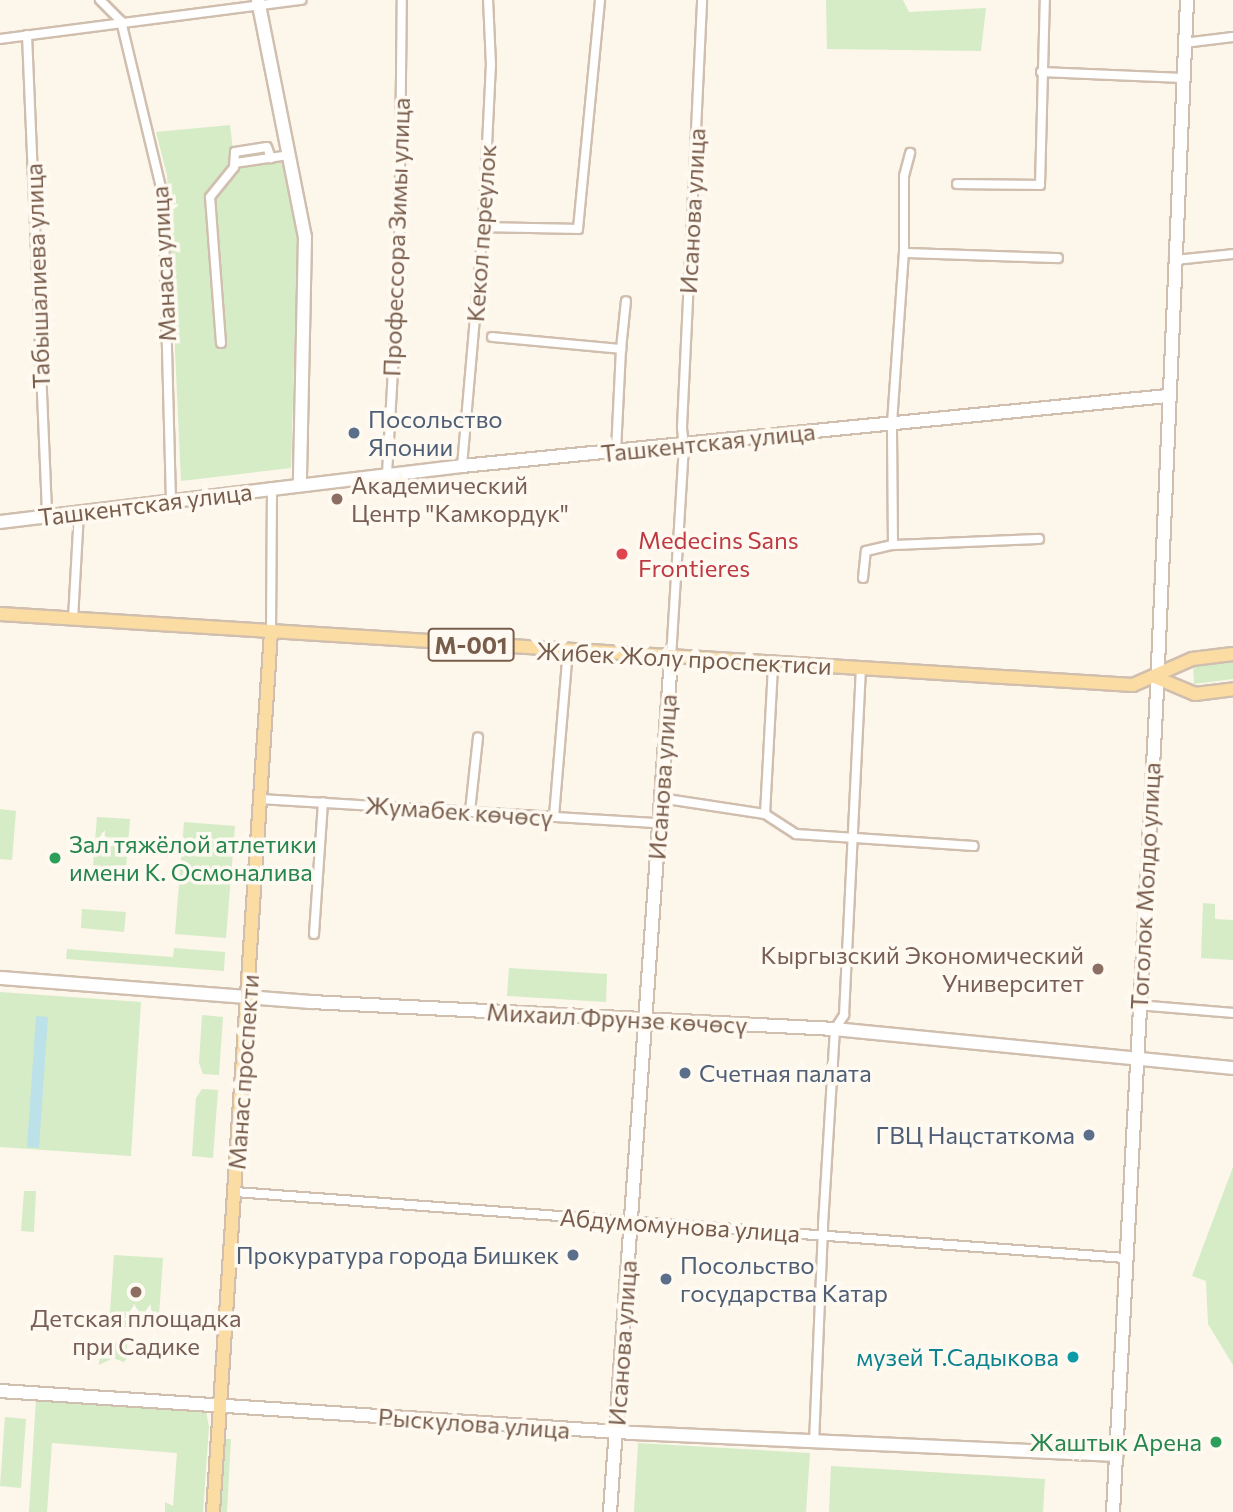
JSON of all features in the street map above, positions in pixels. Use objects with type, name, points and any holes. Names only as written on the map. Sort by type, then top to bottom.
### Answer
[{"type":"main road","name":"Жибек Жолу проспектиси","points":[[0,614],[1133,685],[1157,678],[1192,659],[1233,654]]},
{"type":"main road","name":"Манас проспекти","points":[[213,1512],[271,632]]},
{"type":"main road","points":[[1157,678],[1195,694],[1233,689]]},
{"type":"street","points":[[0,39],[259,3],[301,0]]},
{"type":"street","name":"Профессора Зимы улица","points":[[387,474],[399,266],[402,0]]},
{"type":"street","name":"Кекол переулок","points":[[463,466],[483,227],[491,65],[488,0]]},
{"type":"street","points":[[483,227],[578,229],[600,0]]},
{"type":"street","name":"Исанова улица","points":[[610,1512],[684,447],[682,427],[702,0]]},
{"type":"street","points":[[957,184],[1040,185],[1045,0]]},
{"type":"street","name":"Тоголок Молдо улица","points":[[1113,1512],[1157,678],[1167,396],[1187,0]]},
{"type":"street","points":[[101,1],[121,21]]},
{"type":"street","points":[[259,3],[305,237],[300,484]]},
{"type":"street","name":"Манаса улица","points":[[121,21],[163,196],[171,500]]},
{"type":"street","name":"Табышалиева улица","points":[[27,35],[47,517]]},
{"type":"street","points":[[1184,44],[1233,37]]},
{"type":"street","points":[[1041,72],[1183,78]]},
{"type":"street","points":[[893,545],[892,424],[904,253],[904,176],[910,153]]},
{"type":"street","points":[[221,343],[210,197],[235,163],[289,155]]},
{"type":"street","points":[[904,253],[1058,258]]},
{"type":"street","points":[[1174,260],[1233,254]]},
{"type":"street","points":[[616,452],[626,301]]},
{"type":"street","points":[[492,337],[621,349]]},
{"type":"street","name":"Ташкентская улица","points":[[0,522],[387,474],[684,447],[1167,396]]},
{"type":"street","points":[[271,632],[272,487]]},
{"type":"street","points":[[74,619],[79,513]]},
{"type":"street","points":[[863,578],[866,551],[893,545],[1039,539]]},
{"type":"street","points":[[554,816],[568,651]]},
{"type":"street","points":[[765,814],[773,664]]},
{"type":"street","points":[[814,1443],[822,1236],[835,1028],[844,1015],[850,839],[861,669]]},
{"type":"street","points":[[470,811],[478,737]]},
{"type":"street","points":[[660,797],[765,814],[796,834],[974,846]]},
{"type":"street","name":"Жумабек көчөсү","points":[[260,799],[658,822]]},
{"type":"street","points":[[314,934],[323,802]]},
{"type":"street","name":"Михаил Фрунзе көчөсү","points":[[0,978],[248,998],[835,1028],[1135,1056],[1233,1068]]},
{"type":"street","points":[[1138,1005],[1233,1013]]},
{"type":"street","name":"Абдумомунова улица","points":[[235,1192],[1126,1258]]},
{"type":"street","name":"Рыскулова улица","points":[[0,1391],[617,1432],[1116,1455]]},
{"type":"green space","points":[[826,0],[903,0],[909,12],[986,8],[981,51],[827,49]]},
{"type":"green space","points":[[230,125],[235,166],[284,158],[298,228],[291,468],[181,481],[167,175],[156,132]]},
{"type":"green space","points":[[1233,659],[1233,679],[1194,684],[1193,664]]},
{"type":"green space","points":[[0,809],[16,811],[12,860],[0,859]]},
{"type":"green space","points":[[97,817],[130,819],[126,869],[93,866]]},
{"type":"green space","points":[[184,822],[235,826],[226,938],[175,934]]},
{"type":"green space","points":[[1203,903],[1215,904],[1215,919],[1233,920],[1233,960],[1201,958]]},
{"type":"green space","points":[[82,909],[126,912],[124,932],[81,928]]},
{"type":"green space","points":[[174,948],[225,952],[224,971],[66,959],[67,949],[173,957]]},
{"type":"green space","points":[[509,968],[607,974],[606,1002],[507,996]]},
{"type":"green space","points":[[0,992],[141,1002],[131,1156],[0,1147]]},
{"type":"green space","points":[[202,1015],[223,1017],[219,1075],[203,1074],[199,1063]]},
{"type":"green space","points":[[202,1089],[218,1090],[213,1158],[192,1156],[196,1098]]},
{"type":"green space","points":[[1233,1167],[1233,1365],[1208,1324],[1206,1281],[1192,1276]]},
{"type":"green space","points":[[24,1191],[36,1191],[34,1232],[21,1231]]},
{"type":"green space","name":"Детская площадка при Садике","points":[[114,1255],[163,1258],[158,1330],[109,1326]]},
{"type":"green space","points":[[101,1342],[127,1344],[127,1352],[132,1352],[124,1362],[113,1358],[99,1365]]},
{"type":"green space","points":[[36,1399],[206,1411],[209,1427],[203,1512],[165,1512],[165,1502],[173,1506],[177,1453],[52,1443],[47,1512],[29,1512]]},
{"type":"green space","points":[[5,1417],[26,1419],[21,1488],[0,1486]]},
{"type":"green space","points":[[224,1439],[231,1439],[227,1512],[220,1512]]},
{"type":"green space","points":[[638,1443],[810,1453],[806,1512],[634,1512]]},
{"type":"green space","points":[[831,1466],[1045,1479],[1043,1512],[829,1512]]},
{"type":"water","points":[[36,1016],[48,1017],[39,1148],[27,1147]]},
{"type":"place","name":"Посольство Японии","points":[[354,433]]},
{"type":"place","name":"Академический Центр \"Камкордук\"","points":[[337,499]]},
{"type":"place","name":"Medecins Sans Frontieres","points":[[622,554]]},
{"type":"place","name":"Зал тяжёлой атлетики имени К. Осмоналива","points":[[55,858]]},
{"type":"place","name":"Кыргызский Экономический Университет","points":[[1098,969]]},
{"type":"place","name":"Счетная палата","points":[[685,1073]]},
{"type":"place","name":"ГВЦ Нацстаткома","points":[[1089,1135]]},
{"type":"place","name":"Прокуратура города Бишкек","points":[[573,1255]]},
{"type":"place","name":"Посольство государства Катар","points":[[666,1279]]},
{"type":"place","name":"Детская площадка при Садике","points":[[136,1292]]},
{"type":"place","name":"музей Т.Садыкова","points":[[1073,1357]]},
{"type":"place","name":"Жаштык Арена","points":[[1216,1442]]}]
